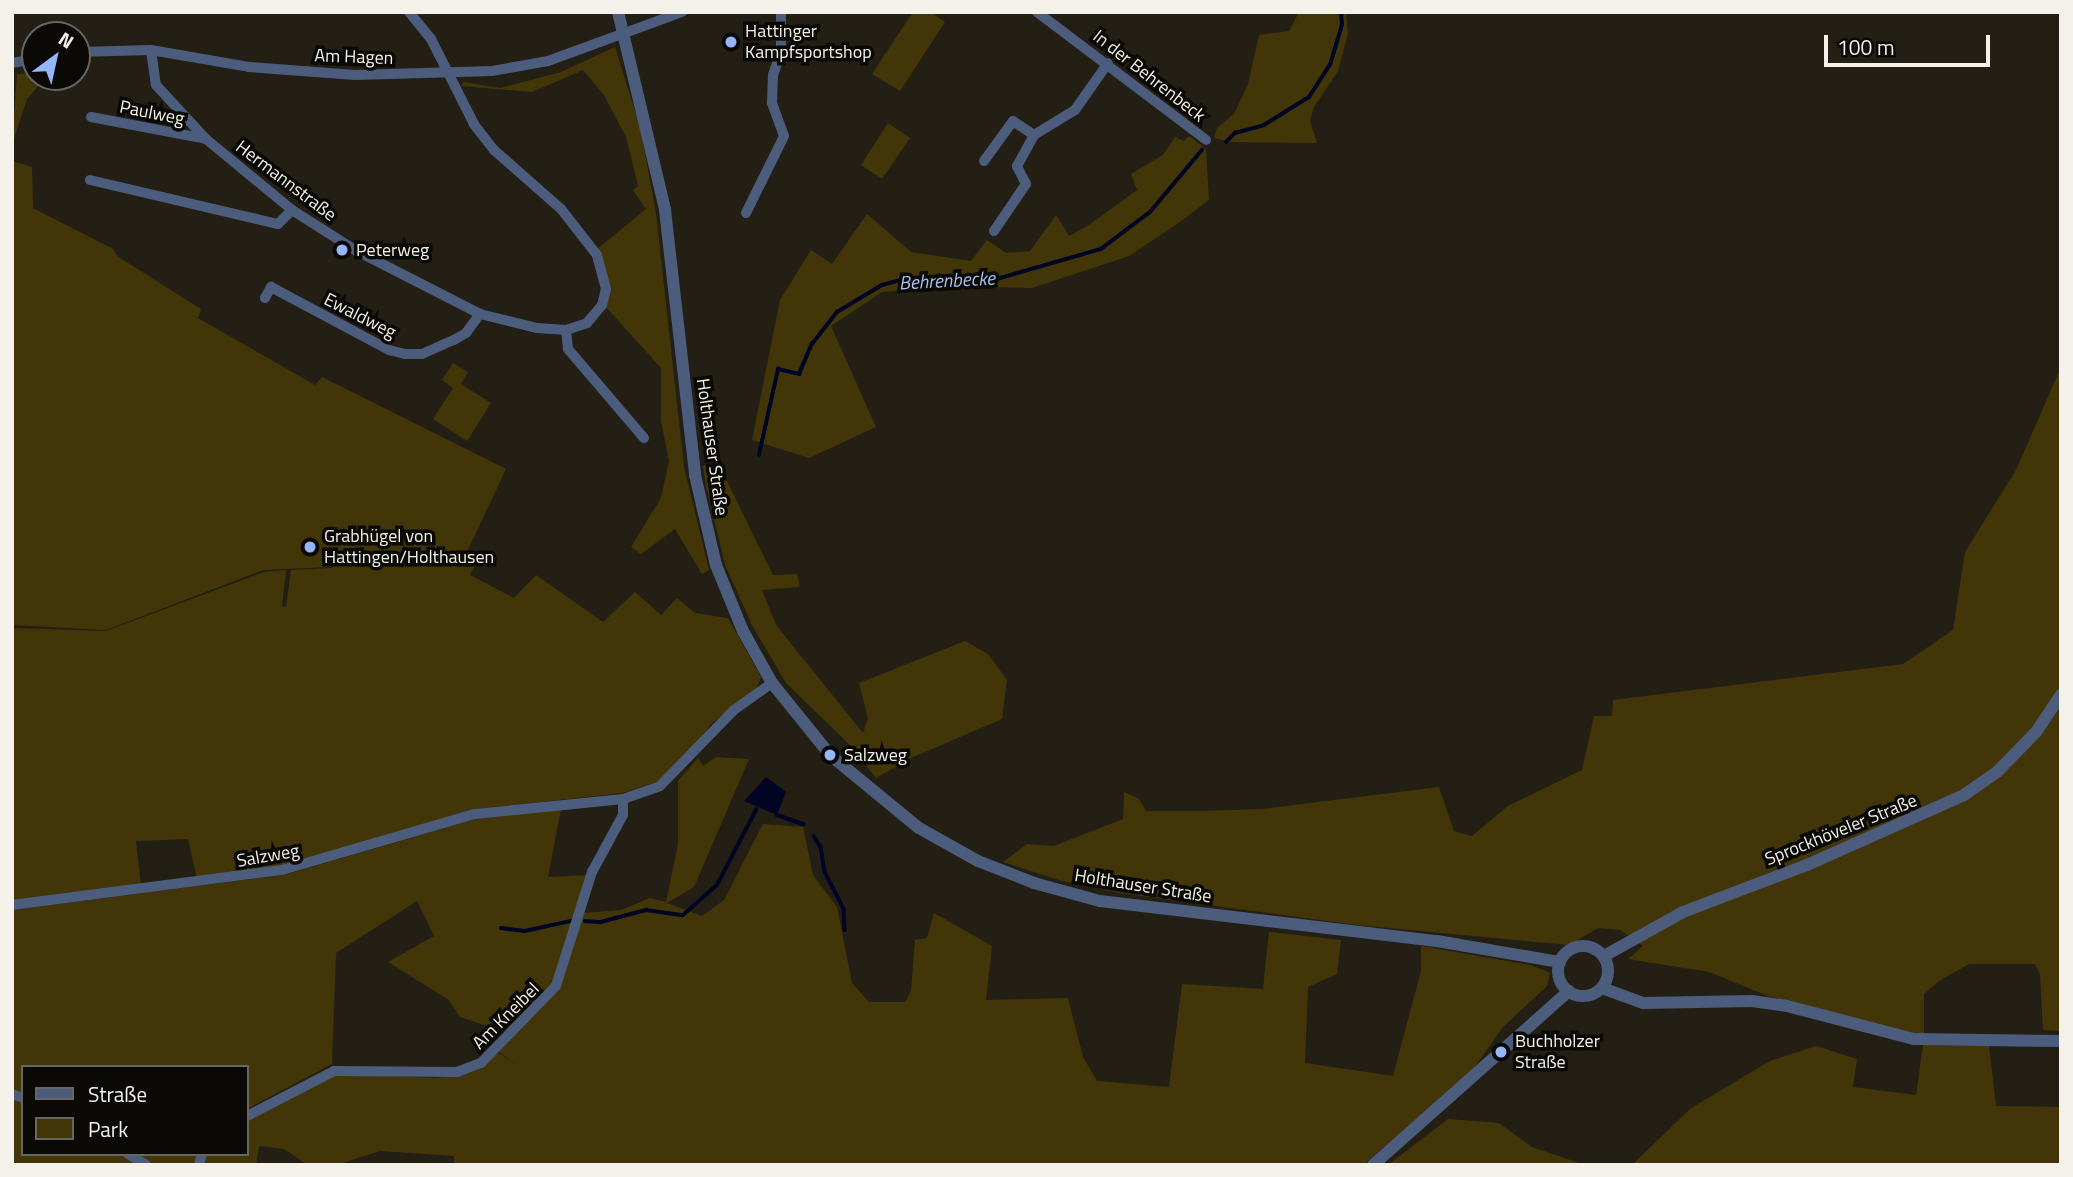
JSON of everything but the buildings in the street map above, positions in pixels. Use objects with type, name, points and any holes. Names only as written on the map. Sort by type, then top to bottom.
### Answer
[{"type":"street","points":[[409,12],[431,39],[474,124],[494,150],[561,209],[597,255],[604,272],[602,305],[587,323],[566,330],[568,349],[644,438]]},
{"type":"street","name":"Holthauser Straße","points":[[618,12],[626,34],[665,210],[704,520],[733,610],[772,682],[830,755],[874,795],[950,847],[1008,874],[1100,901],[1450,943],[1560,962]]},
{"type":"street","name":"Am Hagen","points":[[91,52],[151,50],[248,66],[355,75],[517,68],[626,34],[682,12]]},
{"type":"street","points":[[746,213],[784,136],[772,103],[773,75],[781,52],[781,12]]},
{"type":"street","name":"In der Behrenbeck","points":[[1037,12],[1108,63],[1206,140]]},
{"type":"street","name":"Hermannstraße","points":[[151,50],[156,85],[206,139],[292,210],[379,264],[480,314],[537,328],[566,330]]},
{"type":"street","points":[[994,231],[1026,184],[1017,166],[1034,135],[1075,110],[1108,63]]},
{"type":"street","name":"Paulweg","points":[[91,117],[206,139]]},
{"type":"street","points":[[984,161],[1013,121],[1034,135]]},
{"type":"street","points":[[90,180],[278,224],[292,210]]},
{"type":"street","name":"Ewaldweg","points":[[265,298],[271,287],[389,350],[405,354],[422,354],[454,340],[466,333],[480,314]]},
{"type":"street","name":"Salzweg","points":[[12,905],[282,870],[475,814],[623,799],[660,786],[734,710],[772,682]]},
{"type":"street","name":"Sprockhöveler Straße","points":[[1604,956],[1683,912],[1807,865],[1964,794],[2020,748],[2061,695]]},
{"type":"street","name":"Am Kneibel","points":[[248,1115],[334,1071],[457,1072],[481,1063],[556,986],[593,872],[623,815],[623,799]]},
{"type":"street","points":[[1602,988],[1608,969],[1604,956],[1591,947],[1577,947],[1560,962],[1559,978],[1569,991],[1584,996],[1602,988],[1643,1003],[1752,1001],[1787,1006],[1914,1039],[2061,1041]]},
{"type":"street","points":[[1373,1165],[1569,991]]},
{"type":"green space","points":[[913,12],[930,12],[945,22],[900,91],[872,74]]},
{"type":"green space","points":[[1299,12],[1346,12],[1348,34],[1338,71],[1314,107],[1310,121],[1317,143],[1230,142],[1214,138],[1217,128],[1234,114],[1248,84],[1259,35],[1289,31]]},
{"type":"green space","points":[[615,47],[640,127],[656,213],[684,467],[709,570],[702,574],[675,529],[641,554],[631,547],[661,498],[669,461],[661,421],[661,368],[605,306],[606,271],[596,250],[646,209],[633,190],[638,186],[626,137],[604,95],[583,70],[532,92],[461,86],[464,82],[500,88],[561,72]]},
{"type":"green space","points":[[17,74],[21,74],[21,91],[34,91],[27,99],[12,145]]},
{"type":"green space","points":[[888,123],[910,138],[882,179],[861,165]]},
{"type":"green space","points":[[1189,136],[1206,149],[1209,200],[1177,224],[1129,256],[1032,288],[953,286],[882,292],[831,326],[876,427],[809,458],[752,440],[780,300],[811,250],[832,264],[867,214],[911,252],[971,261],[987,240],[1006,253],[1030,251],[1056,215],[1069,236],[1089,225],[1137,190],[1131,174],[1163,155],[1175,137],[1184,141]]},
{"type":"green space","points":[[12,161],[32,167],[33,208],[113,249],[117,256],[201,309],[198,318],[315,385],[322,377],[506,469],[467,552],[479,558],[470,575],[514,598],[536,575],[603,622],[635,592],[661,615],[677,598],[695,613],[728,618],[761,677],[756,689],[712,723],[675,770],[656,782],[622,793],[475,809],[306,862],[197,879],[188,839],[136,841],[141,886],[12,903],[12,628],[106,631],[264,572],[286,570],[282,606],[286,607],[291,570],[332,568],[352,555],[330,567],[263,570],[106,630],[12,625]]},
{"type":"green space","points":[[453,363],[468,372],[461,384],[491,403],[467,441],[433,419],[453,388],[442,380]]},
{"type":"green space","points":[[2061,367],[2061,1031],[2043,1030],[2040,974],[2035,964],[1969,964],[1939,981],[1924,994],[1924,1036],[1768,996],[1709,972],[1628,959],[1643,946],[1620,930],[1598,928],[1569,945],[1357,925],[1119,893],[1062,881],[1003,862],[1027,844],[1054,846],[1123,819],[1124,792],[1139,799],[1146,811],[1203,811],[1262,809],[1439,787],[1454,831],[1472,836],[1508,806],[1582,770],[1594,716],[1612,716],[1613,700],[1903,664],[1953,630],[1965,552],[2016,470]]},
{"type":"green space","points":[[718,463],[773,575],[797,574],[800,587],[762,590],[776,625],[863,733],[868,718],[859,683],[965,641],[988,654],[1007,680],[1002,719],[911,758],[876,778],[851,746],[786,683],[752,625],[725,565],[705,481],[703,466]]},
{"type":"green space","points":[[716,757],[749,759],[694,887],[667,903],[702,916],[724,900],[763,824],[803,827],[813,875],[837,907],[852,983],[869,1002],[905,1002],[911,991],[915,940],[927,938],[934,913],[992,946],[986,1000],[1068,998],[1083,1057],[1097,1081],[1169,1087],[1182,984],[1263,989],[1269,932],[1341,940],[1337,974],[1308,987],[1305,1063],[1393,1076],[1421,971],[1421,946],[1531,965],[1550,973],[1547,986],[1503,1027],[1471,1072],[1363,1165],[454,1165],[454,1156],[380,1151],[336,1165],[308,1165],[284,1149],[259,1146],[256,1165],[203,1165],[205,1156],[248,1156],[248,1119],[337,1074],[437,1078],[458,1074],[495,1051],[521,1067],[496,1050],[552,995],[582,913],[621,910],[650,898],[666,902],[678,844],[678,781],[698,758],[703,766]]},
{"type":"green space","points":[[561,809],[548,877],[589,875],[558,978],[506,1032],[460,1017],[449,1000],[388,962],[434,936],[417,901],[336,953],[332,1064],[248,1108],[248,1065],[21,1065],[21,1156],[197,1156],[195,1165],[12,1165],[12,910],[284,875],[476,819]]},
{"type":"green space","points":[[1923,1045],[1989,1046],[1996,1106],[2061,1107],[2061,1165],[1632,1165],[1690,1109],[1770,1061],[1816,1046],[1857,1059],[1853,1087],[1916,1095]]},
{"type":"green space","points":[[1448,1119],[1499,1123],[1532,1147],[1585,1165],[1388,1165]]},
{"type":"water","points":[[766,777],[786,792],[777,815],[744,801]]},
{"type":"waterway","name":"Behrenbecke","points":[[1226,142],[1235,133],[1264,125],[1309,97],[1330,65],[1342,25],[1341,12]]},
{"type":"waterway","name":"Behrenbecke","points":[[759,455],[778,369],[799,374],[812,344],[837,312],[882,285],[904,279],[997,279],[1101,249],[1150,212],[1202,150]]},
{"type":"waterway","points":[[585,921],[601,922],[646,910],[683,915],[717,885],[756,810]]},
{"type":"waterway","points":[[777,815],[803,824]]},
{"type":"waterway","points":[[814,836],[821,847],[825,872],[844,909],[845,930]]},
{"type":"waterway","points":[[501,928],[525,931],[571,921]]},
{"type":"place","name":"Hattinger Kampfsportshop","points":[[731,42]]},
{"type":"place","name":"Peterweg","points":[[342,250]]},
{"type":"place","name":"Grabhügel von Hattingen/Holthausen","points":[[310,547]]},
{"type":"place","name":"Salzweg","points":[[830,755]]},
{"type":"place","name":"Buchholzer Straße","points":[[1501,1052]]}]
